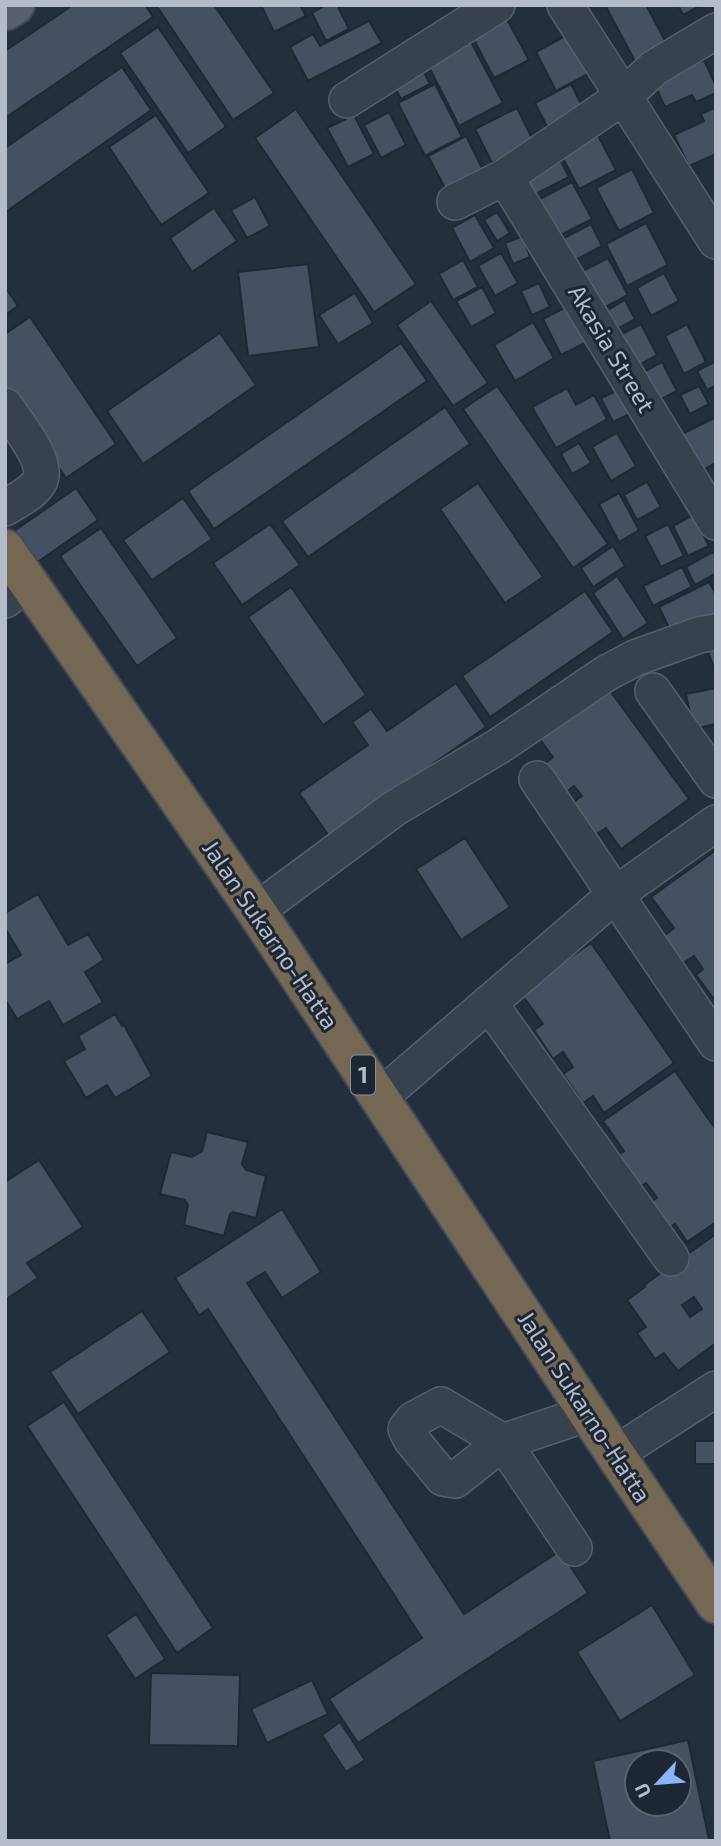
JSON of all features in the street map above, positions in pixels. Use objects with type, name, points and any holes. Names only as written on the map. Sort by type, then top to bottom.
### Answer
[{"type":"highway","name":"Jalan Sukarno-Hatta","points":[[5,549],[17,591],[256,911],[716,1604]]},
{"type":"main road","points":[[5,11],[15,5]]},
{"type":"street","points":[[347,100],[497,5]]},
{"type":"street","points":[[565,5],[624,96],[710,219]]},
{"type":"street","points":[[455,202],[505,177],[624,96],[654,68],[716,31]]},
{"type":"street","name":"Akasia Street","points":[[505,177],[716,522]]},
{"type":"street","points":[[5,406],[39,458],[42,471],[39,482],[30,492],[5,508]]},
{"type":"street","points":[[256,911],[395,808],[499,746],[605,674],[635,658],[699,635],[716,632]]},
{"type":"street","points":[[653,691],[716,780]]},
{"type":"street","points":[[537,779],[716,1043]]},
{"type":"street","points":[[379,1098],[616,894],[716,824]]},
{"type":"street","points":[[489,1003],[671,1258]]},
{"type":"street","points":[[615,1454],[716,1389]]},
{"type":"street","points":[[574,1548],[503,1442],[589,1413]]},
{"type":"building","points":[[73,5],[145,5],[153,17],[5,118],[5,51]]},
{"type":"building","points":[[156,5],[214,5],[274,93],[233,120]]},
{"type":"building","points":[[261,5],[300,5],[306,16],[274,32]]},
{"type":"building","points":[[326,5],[337,5],[349,29],[326,41],[312,13]]},
{"type":"building","points":[[605,5],[646,5],[669,48],[637,65]]},
{"type":"building","points":[[678,5],[702,5],[683,15]]},
{"type":"building","points":[[502,10],[529,60],[494,78],[468,28]]},
{"type":"building","points":[[369,21],[382,43],[308,81],[290,47],[313,34],[320,46]]},
{"type":"building","points":[[158,27],[226,127],[188,153],[120,53]]},
{"type":"building","points":[[567,35],[588,74],[556,91],[536,52]]},
{"type":"building","points":[[468,36],[503,103],[459,126],[425,59]]},
{"type":"building","points":[[704,60],[716,86],[716,93],[696,102],[692,95],[665,107],[653,81]]},
{"type":"building","points":[[418,61],[430,84],[401,99],[389,76]]},
{"type":"building","points":[[122,67],[151,110],[7,211],[5,148]]},
{"type":"building","points":[[435,84],[462,137],[425,156],[398,103]]},
{"type":"building","points":[[571,84],[588,118],[552,136],[535,103]]},
{"type":"building","points":[[716,107],[716,154],[689,166],[674,135],[704,121],[701,114]]},
{"type":"building","points":[[517,108],[534,142],[492,163],[475,129]]},
{"type":"building","points":[[296,109],[416,284],[374,312],[255,138]]},
{"type":"building","points":[[389,112],[406,145],[381,158],[364,125]]},
{"type":"building","points":[[156,115],[209,193],[161,225],[109,147]]},
{"type":"building","points":[[354,115],[374,154],[348,167],[327,128]]},
{"type":"building","points":[[594,128],[616,170],[579,189],[557,147]]},
{"type":"building","points":[[466,136],[488,180],[451,199],[428,156]]},
{"type":"building","points":[[556,152],[569,177],[524,200],[510,175]]},
{"type":"building","points":[[632,169],[654,213],[619,231],[596,188]]},
{"type":"building","points":[[572,182],[592,219],[551,240],[532,203]]},
{"type":"building","points":[[255,197],[270,226],[247,238],[231,210]]},
{"type":"building","points":[[214,208],[237,241],[192,272],[170,238]]},
{"type":"building","points":[[497,212],[510,233],[497,241],[484,220]]},
{"type":"building","points":[[475,215],[494,248],[470,262],[452,228]]},
{"type":"building","points":[[646,223],[668,265],[627,286],[606,244]]},
{"type":"building","points":[[591,224],[602,246],[564,266],[552,244]]},
{"type":"building","points":[[523,236],[530,257],[513,264],[505,243]]},
{"type":"building","points":[[501,253],[518,283],[495,296],[478,266]]},
{"type":"building","points":[[608,258],[628,295],[594,313],[575,275]]},
{"type":"building","points":[[463,260],[478,287],[453,300],[439,274]]},
{"type":"building","points":[[308,264],[319,347],[248,356],[238,272]]},
{"type":"building","points":[[664,273],[679,301],[651,316],[637,288]]},
{"type":"building","points":[[539,283],[550,307],[532,315],[521,291]]},
{"type":"building","points":[[5,287],[18,306],[5,315]]},
{"type":"building","points":[[482,287],[496,313],[471,327],[456,301]]},
{"type":"building","points":[[355,293],[373,323],[338,344],[319,315]]},
{"type":"building","points":[[625,300],[635,319],[608,334],[599,315]]},
{"type":"building","points":[[431,301],[488,383],[453,406],[397,325]]},
{"type":"building","points":[[568,306],[587,342],[561,355],[543,319]]},
{"type":"building","points":[[30,317],[116,444],[66,478],[5,389],[5,334]]},
{"type":"building","points":[[533,322],[554,358],[515,381],[494,345]]},
{"type":"building","points":[[641,324],[657,355],[632,369],[616,337]]},
{"type":"building","points":[[687,324],[706,362],[684,374],[665,336]]},
{"type":"building","points":[[220,333],[256,385],[143,464],[107,411]]},
{"type":"building","points":[[401,343],[427,381],[214,529],[188,491]]},
{"type":"building","points":[[716,361],[716,385],[707,390],[697,371]]},
{"type":"building","points":[[662,362],[677,391],[650,405],[634,377]]},
{"type":"building","points":[[497,386],[608,544],[573,568],[463,409]]},
{"type":"building","points":[[699,386],[709,404],[690,414],[680,395]]},
{"type":"building","points":[[567,388],[576,405],[594,395],[607,419],[556,448],[532,407]]},
{"type":"building","points":[[623,388],[634,412],[613,422],[601,398]]},
{"type":"building","points":[[445,407],[470,444],[308,557],[282,521]]},
{"type":"building","points":[[716,417],[716,463],[699,472],[680,435]]},
{"type":"building","points":[[617,433],[636,466],[611,481],[592,447]]},
{"type":"building","points":[[579,443],[591,463],[572,474],[561,454]]},
{"type":"building","points":[[647,482],[661,507],[637,520],[624,495]]},
{"type":"building","points":[[478,483],[543,577],[505,603],[440,509]]},
{"type":"building","points":[[76,488],[98,520],[36,563],[14,531]]},
{"type":"building","points":[[619,493],[639,530],[619,542],[599,504]]},
{"type":"building","points":[[183,498],[212,539],[152,580],[123,540]]},
{"type":"building","points":[[693,515],[709,546],[688,556],[673,526]]},
{"type":"building","points":[[270,524],[300,565],[242,605],[213,563]]},
{"type":"building","points":[[668,524],[684,556],[661,567],[645,536]]},
{"type":"building","points":[[101,528],[177,638],[137,666],[60,556]]},
{"type":"building","points":[[613,546],[625,566],[593,587],[581,568]]},
{"type":"building","points":[[713,552],[716,557],[716,573],[695,585],[686,567]]},
{"type":"building","points":[[682,567],[692,587],[653,606],[643,586]]},
{"type":"building","points":[[617,576],[648,623],[623,639],[593,593]]},
{"type":"building","points":[[709,582],[716,595],[716,614],[673,636],[659,607]]},
{"type":"building","points":[[291,587],[366,695],[323,725],[248,617]]},
{"type":"building","points":[[585,591],[613,632],[490,717],[462,676]]},
{"type":"building","points":[[716,636],[716,674],[704,640]]},
{"type":"building","points":[[603,681],[689,799],[621,849],[606,828],[595,835],[572,803],[582,796],[574,786],[565,793],[544,764],[553,757],[534,731]]},
{"type":"building","points":[[456,683],[486,727],[329,836],[299,793],[368,745],[352,722],[371,709],[387,731]]},
{"type":"building","points":[[716,688],[716,724],[693,729],[686,694]]},
{"type":"building","points":[[465,838],[510,907],[461,940],[416,869]]},
{"type":"building","points":[[716,850],[716,1002],[696,975],[703,969],[694,956],[683,963],[664,936],[674,928],[651,897]]},
{"type":"building","points":[[38,894],[68,945],[88,934],[104,960],[85,972],[103,1002],[63,1025],[49,1001],[17,1019],[5,999],[5,964],[21,955],[5,928],[5,913]]},
{"type":"building","points":[[591,943],[674,1063],[604,1113],[593,1096],[583,1103],[563,1074],[573,1067],[563,1052],[553,1059],[534,1030],[543,1024],[520,992]]},
{"type":"building","points":[[115,1014],[152,1076],[115,1098],[107,1085],[86,1098],[64,1061],[85,1049],[78,1036]]},
{"type":"building","points":[[675,1071],[716,1130],[716,1222],[687,1242],[675,1224],[665,1231],[647,1204],[657,1198],[646,1183],[634,1191],[612,1160],[624,1151],[603,1121]]},
{"type":"building","points":[[207,1132],[248,1142],[242,1164],[246,1170],[266,1176],[256,1218],[233,1212],[230,1214],[224,1236],[184,1225],[188,1205],[185,1200],[160,1194],[171,1152],[192,1157],[202,1151]]},
{"type":"building","points":[[39,1160],[83,1227],[27,1263],[38,1278],[5,1300],[5,1182]]},
{"type":"building","points":[[282,1209],[321,1272],[282,1298],[265,1272],[247,1283],[464,1614],[560,1551],[588,1593],[358,1743],[329,1699],[422,1638],[208,1309],[199,1315],[175,1278]]},
{"type":"building","points":[[716,1234],[716,1343],[678,1371],[664,1353],[655,1359],[637,1333],[646,1327],[627,1300],[645,1287],[644,1285]],"holes":[[[694,1297],[702,1309],[690,1317],[682,1305]]]},
{"type":"building","points":[[142,1311],[170,1352],[78,1414],[50,1372]]},
{"type":"building","points":[[64,1402],[213,1628],[177,1653],[27,1426]]},
{"type":"building","points":[[695,1441],[716,1441],[716,1464],[695,1464]]},
{"type":"building","points":[[652,1605],[695,1675],[620,1721],[577,1652]]},
{"type":"building","points":[[136,1614],[165,1659],[135,1679],[106,1635]]},
{"type":"building","points":[[151,1673],[240,1675],[238,1746],[149,1745]]},
{"type":"building","points":[[312,1680],[328,1714],[267,1743],[251,1709]]},
{"type":"building","points":[[340,1722],[365,1760],[346,1772],[322,1735]]},
{"type":"building","points":[[688,1740],[690,1748],[652,1748]]},
{"type":"building","points":[[623,1754],[623,1818],[693,1818],[693,1764],[709,1840],[610,1841],[593,1761]]}]
